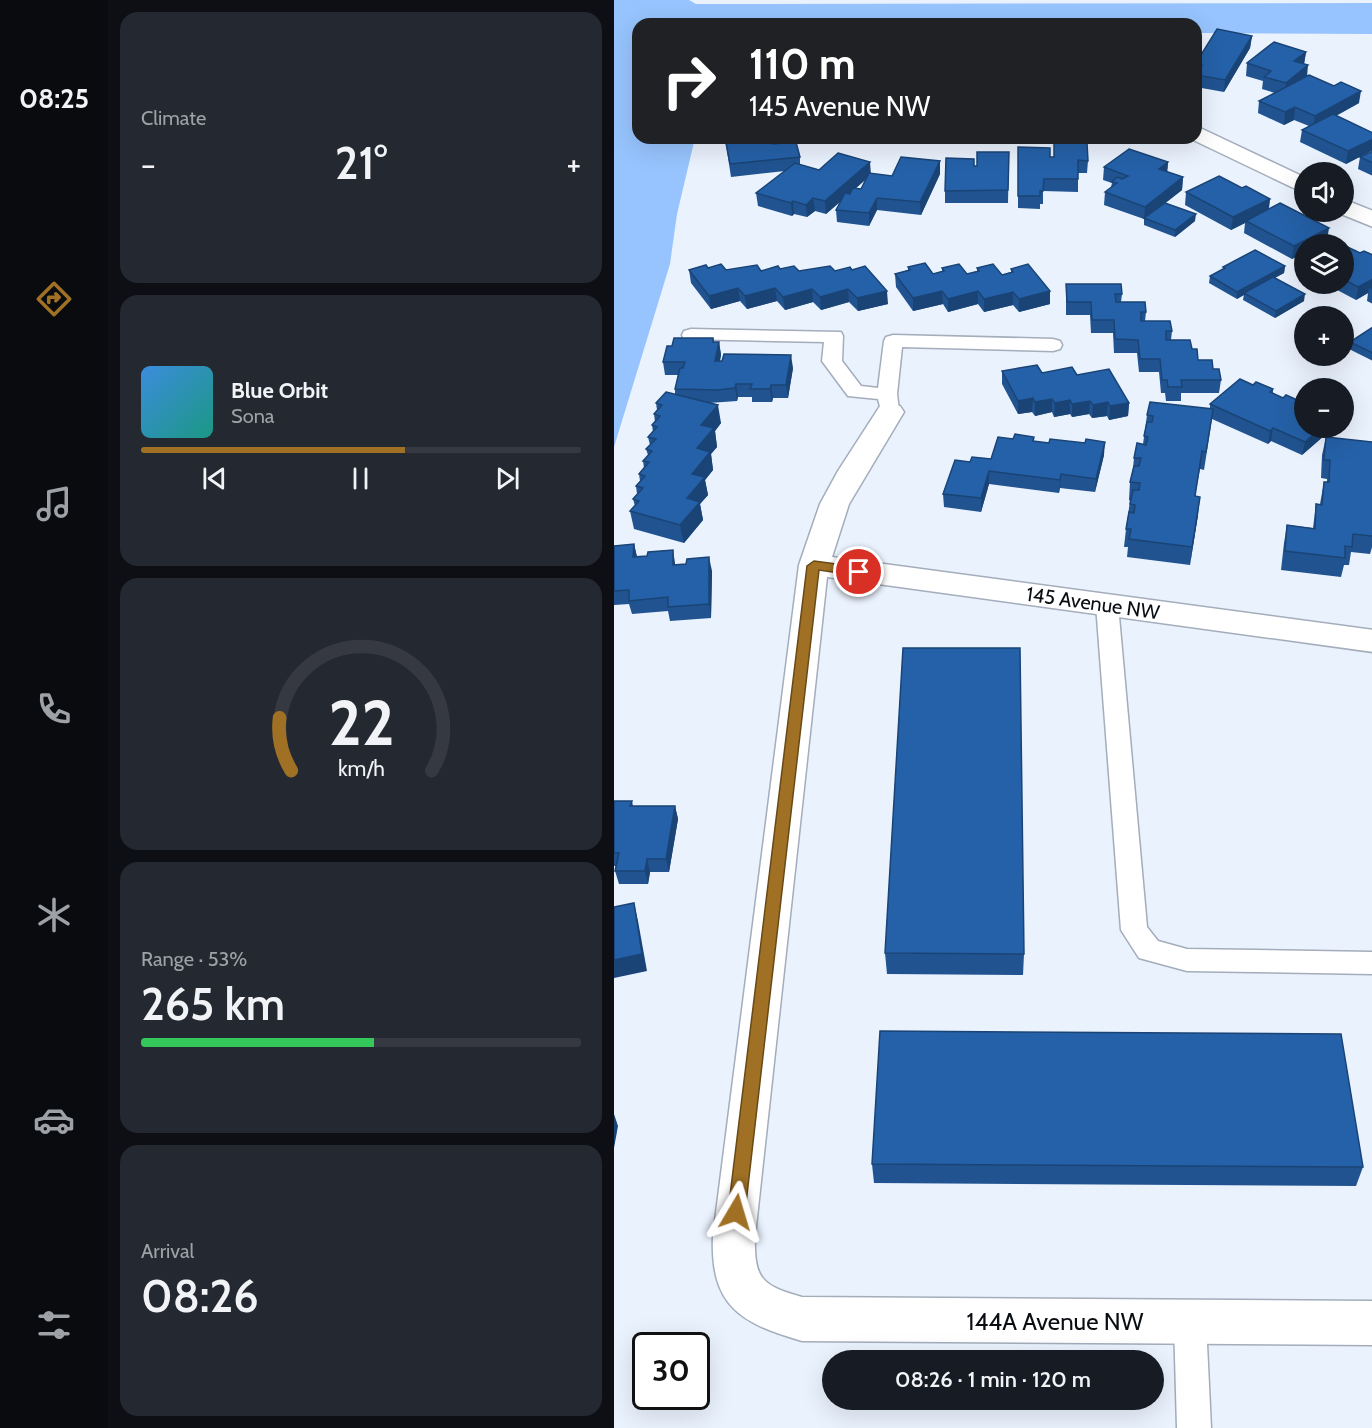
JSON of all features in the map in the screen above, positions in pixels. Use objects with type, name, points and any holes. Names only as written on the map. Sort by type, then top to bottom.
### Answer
[{"type":"street","points":[[1202,136],[1294,181]]},
{"type":"street","points":[[1354,211],[1373,220]]},
{"type":"street","points":[[814,566],[830,514],[888,403]]},
{"type":"street","name":"145 Avenue NW","points":[[814,566],[1373,641]]},
{"type":"street","name":"144A Avenue NW","points":[[814,566],[734,1236],[734,1266],[745,1292],[770,1310],[802,1319],[1373,1323]]},
{"type":"lane","points":[[691,335],[834,336],[832,361],[855,392],[888,403],[893,341],[1053,345]]},
{"type":"lane","points":[[1107,605],[1134,930],[1149,950],[1187,960],[1373,963]]},
{"type":"lane","points":[[1190,1322],[1194,1428]]},
{"type":"shaded area","points":[[614,0],[689,0],[696,4],[1372,3],[1372,34],[1202,33],[1202,18],[632,18],[632,144],[694,144],[677,214],[670,264],[614,447]]},
{"type":"building","points":[[1217,29],[1252,36],[1225,80],[1202,76],[1202,53]]},
{"type":"building","points":[[1274,42],[1306,52],[1294,61],[1308,65],[1286,83],[1264,77],[1271,71],[1247,63]]},
{"type":"building","points":[[1309,75],[1334,86],[1341,82],[1361,91],[1315,116],[1295,107],[1285,112],[1259,101]]},
{"type":"building","points":[[1333,114],[1373,133],[1373,139],[1348,151],[1302,130]]},
{"type":"building","points":[[726,144],[797,144],[800,157],[730,164]]},
{"type":"building","points":[[1054,144],[1087,144],[1088,161],[1078,160],[1078,179],[1044,179],[1040,196],[1018,196],[1018,147],[1050,148],[1050,157],[1054,157]]},
{"type":"building","points":[[1129,149],[1168,162],[1159,169],[1183,177],[1145,207],[1105,192],[1117,183],[1112,182],[1117,177],[1122,179],[1128,176],[1104,167]]},
{"type":"building","points":[[1373,151],[1373,163],[1360,157]]},
{"type":"building","points":[[977,152],[1009,152],[1008,190],[945,191],[946,158],[974,159],[974,166],[977,166]]},
{"type":"building","points":[[838,153],[870,162],[825,201],[813,198],[806,205],[756,193],[795,163],[819,170]]},
{"type":"building","points":[[901,157],[940,161],[920,202],[877,198],[869,213],[836,210],[845,193],[850,194],[853,188],[861,189],[869,173],[892,176]]},
{"type":"building","points":[[1219,176],[1242,188],[1246,186],[1270,199],[1233,217],[1186,192]]},
{"type":"building","points":[[1165,203],[1196,214],[1175,230],[1144,218]]},
{"type":"building","points":[[1280,203],[1294,210],[1294,222],[1317,222],[1329,228],[1317,234],[1294,234],[1294,246],[1246,221]]},
{"type":"building","points":[[1255,250],[1285,266],[1237,292],[1210,276],[1225,268],[1223,267]]},
{"type":"building","points":[[1354,250],[1373,255],[1373,279],[1358,287],[1354,285]]},
{"type":"building","points":[[925,263],[933,274],[944,271],[942,268],[959,264],[967,274],[979,271],[977,268],[993,264],[1002,275],[1013,272],[1011,269],[1028,264],[1050,291],[1019,299],[1013,292],[984,299],[978,291],[948,299],[942,291],[913,298],[895,274],[910,270],[908,267]]},
{"type":"building","points":[[721,264],[726,270],[757,265],[761,271],[778,266],[780,269],[794,266],[799,271],[830,266],[835,271],[850,267],[852,270],[865,266],[887,291],[857,298],[848,289],[820,297],[812,289],[783,297],[775,288],[745,296],[738,288],[709,296],[689,270]]},
{"type":"building","points":[[1273,277],[1294,288],[1294,294],[1305,294],[1276,311],[1244,293]]},
{"type":"building","points":[[1066,284],[1121,284],[1122,294],[1115,294],[1116,302],[1145,302],[1146,312],[1141,312],[1141,321],[1170,321],[1172,331],[1166,331],[1166,340],[1190,340],[1192,349],[1197,349],[1198,360],[1212,360],[1213,369],[1219,369],[1221,380],[1181,380],[1182,387],[1168,387],[1167,380],[1162,380],[1160,359],[1140,359],[1138,340],[1115,339],[1114,320],[1092,320],[1091,302],[1067,302]]},
{"type":"building","points":[[1373,327],[1373,353],[1354,344],[1354,339]]},
{"type":"building","points":[[674,338],[713,338],[713,342],[719,342],[715,361],[722,361],[724,354],[791,355],[786,385],[771,385],[770,389],[750,389],[752,384],[736,384],[735,388],[717,390],[675,389],[680,368],[683,368],[685,362],[663,362],[667,346],[672,346]]},
{"type":"building","points":[[1037,365],[1042,373],[1072,367],[1077,375],[1109,369],[1129,403],[1110,406],[1108,402],[1093,405],[1090,401],[1072,404],[1070,400],[1055,403],[1052,399],[1035,402],[1033,398],[1018,401],[1002,371]]},
{"type":"building","points":[[1240,379],[1253,385],[1256,382],[1273,389],[1270,392],[1283,398],[1286,395],[1294,399],[1294,437],[1273,428],[1270,431],[1210,404]]},
{"type":"building","points":[[666,392],[718,405],[701,425],[714,428],[697,448],[710,452],[692,474],[705,477],[687,498],[700,502],[680,525],[630,511],[639,501],[633,499],[643,488],[636,486],[645,476],[639,474],[649,462],[643,461],[652,451],[646,449],[656,439],[648,437],[657,427],[652,425],[660,416],[654,414],[662,405],[656,403]]},
{"type":"building","points":[[1150,402],[1213,409],[1206,452],[1202,451],[1195,496],[1200,497],[1192,547],[1129,539],[1131,529],[1126,529],[1129,512],[1134,513],[1135,505],[1130,504],[1133,490],[1139,490],[1140,483],[1130,482],[1134,466],[1139,466],[1141,458],[1134,458],[1137,443],[1146,445],[1148,437],[1144,436],[1147,422],[1152,422],[1153,416],[1147,415]]},
{"type":"building","points":[[1015,434],[1034,437],[1033,441],[1049,443],[1050,439],[1085,443],[1086,439],[1105,442],[1096,479],[1061,474],[1060,480],[989,471],[981,498],[943,494],[955,460],[970,462],[972,457],[991,459],[998,437],[1013,439]]},
{"type":"building","points":[[1296,438],[1310,438],[1305,442]]},
{"type":"building","points":[[1326,438],[1373,442],[1373,536],[1353,534],[1352,547],[1345,546],[1345,558],[1285,551],[1287,525],[1315,529],[1316,504],[1322,505],[1324,482],[1329,482],[1330,460],[1324,460]]},
{"type":"building","points":[[634,544],[633,557],[647,556],[648,552],[673,550],[673,565],[686,564],[687,559],[709,557],[709,604],[668,607],[668,597],[629,601],[629,590],[614,591],[614,546]]},
{"type":"building","points":[[903,648],[1020,648],[1024,954],[885,953]]},
{"type":"building","points":[[614,801],[632,801],[630,806],[675,806],[666,859],[647,859],[645,871],[615,871],[619,853],[614,853]]},
{"type":"building","points":[[634,903],[642,954],[614,960],[614,907]]},
{"type":"building","points":[[880,1031],[1341,1034],[1363,1167],[872,1164]]},
{"type":"route","points":[[736,1212],[803,641],[814,566],[859,572]]}]
